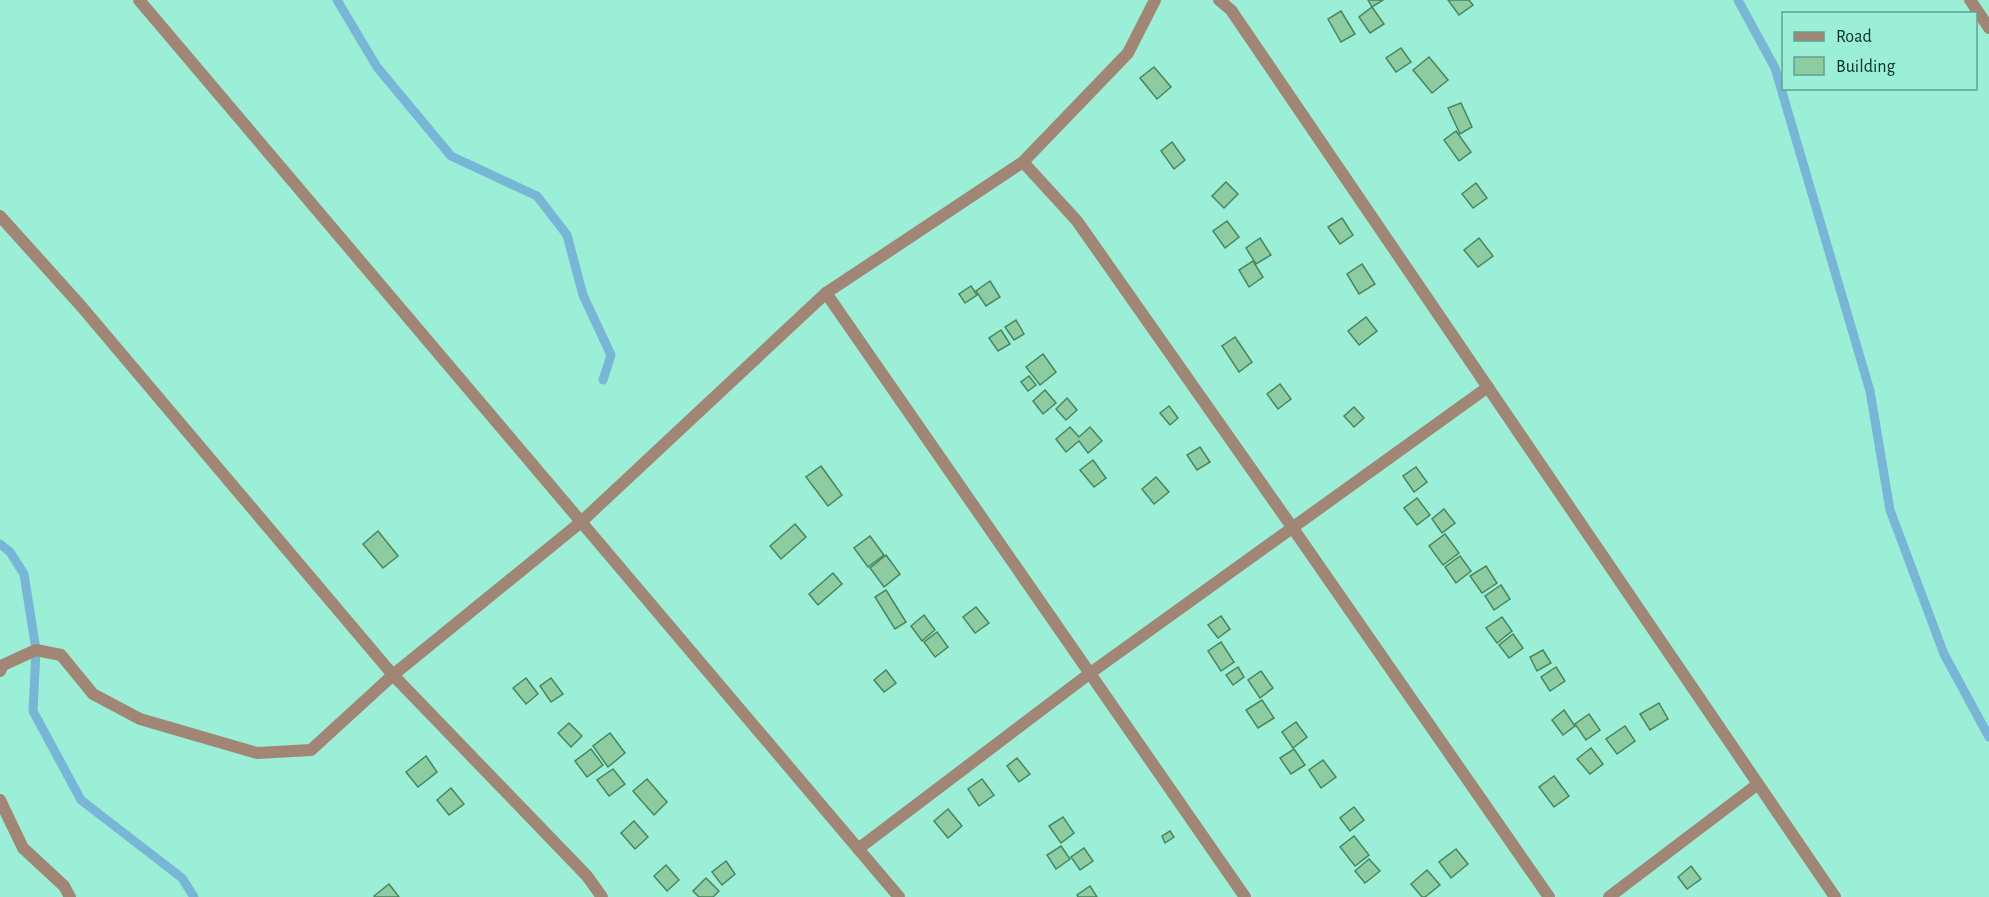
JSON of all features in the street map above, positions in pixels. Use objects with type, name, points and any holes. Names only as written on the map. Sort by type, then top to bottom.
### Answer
[{"type":"street","points":[[139,0],[899,897]]},
{"type":"street","points":[[0,671],[3,665],[36,650],[61,655],[93,694],[140,719],[257,753],[311,750],[393,675],[581,522],[826,293],[1023,162],[1128,53],[1155,0]]},
{"type":"street","points":[[1219,0],[1231,10],[1834,897]]},
{"type":"street","points":[[1970,0],[1989,28]]},
{"type":"street","points":[[1023,162],[1077,221],[1549,897]]},
{"type":"street","points":[[0,216],[81,306],[393,675],[586,876],[602,897]]},
{"type":"street","points":[[826,293],[1245,897]]},
{"type":"street","points":[[858,849],[1089,674],[1488,387]]},
{"type":"street","points":[[1609,897],[1758,784]]},
{"type":"street","points":[[0,800],[23,848],[64,886],[70,897]]},
{"type":"building","points":[[1368,0],[1383,0],[1372,7]]},
{"type":"building","points":[[1448,0],[1469,0],[1473,5],[1459,15]]},
{"type":"building","points":[[1372,7],[1384,24],[1370,33],[1359,17]]},
{"type":"building","points":[[1341,11],[1355,34],[1341,42],[1328,19]]},
{"type":"building","points":[[1401,48],[1411,62],[1396,72],[1386,58]]},
{"type":"building","points":[[1429,57],[1448,80],[1432,93],[1413,70]]},
{"type":"building","points":[[1154,67],[1171,87],[1157,99],[1140,78]]},
{"type":"building","points":[[1461,103],[1472,127],[1460,134],[1448,108]]},
{"type":"building","points":[[1456,131],[1471,152],[1459,161],[1444,140]]},
{"type":"building","points":[[1172,142],[1185,160],[1174,169],[1161,151]]},
{"type":"building","points":[[1226,182],[1238,194],[1224,208],[1212,196]]},
{"type":"building","points":[[1476,183],[1487,198],[1473,208],[1462,194]]},
{"type":"building","points":[[1342,218],[1353,235],[1340,244],[1328,227]]},
{"type":"building","points":[[1227,221],[1239,237],[1225,248],[1213,231]]},
{"type":"building","points":[[1260,238],[1271,255],[1256,264],[1246,248]]},
{"type":"building","points":[[1479,238],[1493,256],[1478,267],[1464,250]]},
{"type":"building","points":[[1253,261],[1263,277],[1249,287],[1239,270]]},
{"type":"building","points":[[1362,264],[1375,284],[1359,294],[1347,274]]},
{"type":"building","points":[[990,281],[1000,297],[986,306],[976,291]]},
{"type":"building","points":[[971,286],[977,295],[965,303],[959,294]]},
{"type":"building","points":[[1366,317],[1377,331],[1359,345],[1348,331]]},
{"type":"building","points":[[1016,320],[1024,334],[1014,340],[1005,327]]},
{"type":"building","points":[[1001,330],[1010,344],[998,351],[989,338]]},
{"type":"building","points":[[1235,337],[1252,362],[1239,372],[1222,346]]},
{"type":"building","points":[[1043,354],[1056,372],[1040,385],[1026,367]]},
{"type":"building","points":[[1029,376],[1036,385],[1028,391],[1021,382]]},
{"type":"building","points":[[1280,384],[1291,399],[1278,409],[1267,394]]},
{"type":"building","points":[[1045,390],[1056,403],[1043,414],[1033,401]]},
{"type":"building","points":[[1067,398],[1077,410],[1066,420],[1056,409]]},
{"type":"building","points":[[1169,406],[1178,418],[1170,425],[1160,413]]},
{"type":"building","points":[[1354,407],[1364,418],[1354,427],[1344,416]]},
{"type":"building","points":[[1070,427],[1079,437],[1090,427],[1102,441],[1088,453],[1079,441],[1066,452],[1056,439]]},
{"type":"building","points":[[1200,447],[1210,462],[1197,470],[1187,455]]},
{"type":"building","points":[[1093,460],[1106,478],[1094,487],[1080,470]]},
{"type":"building","points":[[821,466],[842,495],[828,506],[806,477]]},
{"type":"building","points":[[1416,467],[1427,482],[1414,492],[1403,476]]},
{"type":"building","points":[[1156,477],[1169,492],[1154,504],[1142,489]]},
{"type":"building","points":[[1417,498],[1430,515],[1417,525],[1404,508]]},
{"type":"building","points":[[1444,509],[1455,523],[1442,533],[1432,519]]},
{"type":"building","points":[[795,524],[806,537],[781,559],[770,546]]},
{"type":"building","points":[[378,531],[398,556],[383,568],[363,544]]},
{"type":"building","points":[[1445,534],[1459,553],[1443,565],[1429,546]]},
{"type":"building","points":[[870,536],[884,555],[868,567],[854,548]]},
{"type":"building","points":[[886,555],[900,574],[884,587],[870,568]]},
{"type":"building","points":[[1460,556],[1471,571],[1456,583],[1445,567]]},
{"type":"building","points":[[1486,566],[1497,583],[1482,593],[1470,576]]},
{"type":"building","points":[[833,573],[842,584],[818,605],[809,594]]},
{"type":"building","points":[[1501,585],[1510,599],[1494,610],[1485,596]]},
{"type":"building","points":[[886,590],[906,622],[895,629],[875,597]]},
{"type":"building","points":[[976,607],[989,623],[975,633],[963,617]]},
{"type":"building","points":[[924,615],[935,630],[922,641],[911,626]]},
{"type":"building","points":[[1221,616],[1230,629],[1218,638],[1208,625]]},
{"type":"building","points":[[1502,617],[1512,631],[1497,643],[1486,628]]},
{"type":"building","points":[[937,632],[948,647],[935,657],[924,642]]},
{"type":"building","points":[[1513,634],[1523,648],[1509,658],[1499,645]]},
{"type":"building","points":[[1221,642],[1234,662],[1221,671],[1208,651]]},
{"type":"building","points":[[1543,650],[1551,663],[1537,671],[1530,657]]},
{"type":"building","points":[[1238,667],[1244,677],[1233,685],[1226,675]]},
{"type":"building","points":[[1556,667],[1565,681],[1550,691],[1541,677]]},
{"type":"building","points":[[886,670],[896,683],[884,692],[874,680]]},
{"type":"building","points":[[1261,671],[1273,688],[1260,698],[1248,680]]},
{"type":"building","points":[[526,678],[538,694],[526,704],[513,688]]},
{"type":"building","points":[[551,678],[563,694],[551,702],[540,686]]},
{"type":"building","points":[[1262,700],[1274,718],[1258,728],[1246,710]]},
{"type":"building","points":[[1659,703],[1668,719],[1650,730],[1640,714]]},
{"type":"building","points":[[1564,710],[1575,726],[1563,735],[1552,720]]},
{"type":"building","points":[[1589,714],[1600,730],[1586,740],[1575,724]]},
{"type":"building","points":[[1296,722],[1307,737],[1293,748],[1282,732]]},
{"type":"building","points":[[569,723],[582,736],[571,747],[558,733]]},
{"type":"building","points":[[1625,726],[1635,741],[1617,754],[1606,739]]},
{"type":"building","points":[[610,733],[625,753],[608,767],[593,746]]},
{"type":"building","points":[[1591,748],[1603,764],[1590,774],[1577,759]]},
{"type":"building","points":[[591,749],[603,765],[587,777],[575,761]]},
{"type":"building","points":[[1294,749],[1305,765],[1291,774],[1280,758]]},
{"type":"building","points":[[426,756],[437,772],[418,787],[406,772]]},
{"type":"building","points":[[1017,758],[1030,774],[1019,782],[1007,766]]},
{"type":"building","points":[[1323,760],[1336,777],[1321,788],[1309,770]]},
{"type":"building","points":[[613,769],[625,784],[609,796],[597,780]]},
{"type":"building","points":[[1554,776],[1569,796],[1554,807],[1539,787]]},
{"type":"building","points":[[647,779],[667,802],[654,815],[633,791]]},
{"type":"building","points":[[982,779],[994,795],[979,806],[968,789]]},
{"type":"building","points":[[451,788],[464,804],[449,815],[437,800]]},
{"type":"building","points":[[1354,807],[1364,820],[1350,831],[1340,818]]},
{"type":"building","points":[[948,809],[962,826],[948,838],[934,821]]},
{"type":"building","points":[[1063,817],[1074,833],[1061,843],[1049,826]]},
{"type":"building","points":[[634,821],[648,837],[635,849],[621,833]]},
{"type":"building","points":[[1170,831],[1174,837],[1165,843],[1162,836]]},
{"type":"building","points":[[1354,836],[1369,855],[1355,866],[1340,847]]},
{"type":"building","points":[[1061,846],[1070,859],[1056,869],[1047,855]]},
{"type":"building","points":[[1084,848],[1093,861],[1080,870],[1071,857]]},
{"type":"building","points":[[1456,849],[1468,864],[1451,878],[1439,862]]},
{"type":"building","points":[[1369,859],[1380,871],[1365,883],[1355,871]]},
{"type":"building","points":[[726,861],[735,874],[722,885],[712,872]]},
{"type":"building","points":[[666,865],[679,880],[667,891],[654,876]]},
{"type":"building","points":[[1691,866],[1701,879],[1687,889],[1678,877]]},
{"type":"building","points":[[1427,870],[1440,885],[1422,897],[1411,884]]},
{"type":"building","points":[[706,878],[719,891],[713,897],[699,897],[693,891]]},
{"type":"building","points":[[389,884],[399,897],[374,896]]},
{"type":"building","points":[[1090,886],[1097,897],[1078,897],[1077,895]]},
{"type":"waterway","points":[[337,0],[377,67],[451,156],[537,196],[567,235],[583,295],[611,355],[603,380]]},
{"type":"waterway","points":[[1738,0],[1775,68],[1870,391],[1890,510],[1944,654],[1989,737]]},
{"type":"waterway","points":[[0,544],[10,552],[24,574],[36,650],[33,711],[81,800],[182,878],[194,897]]}]
